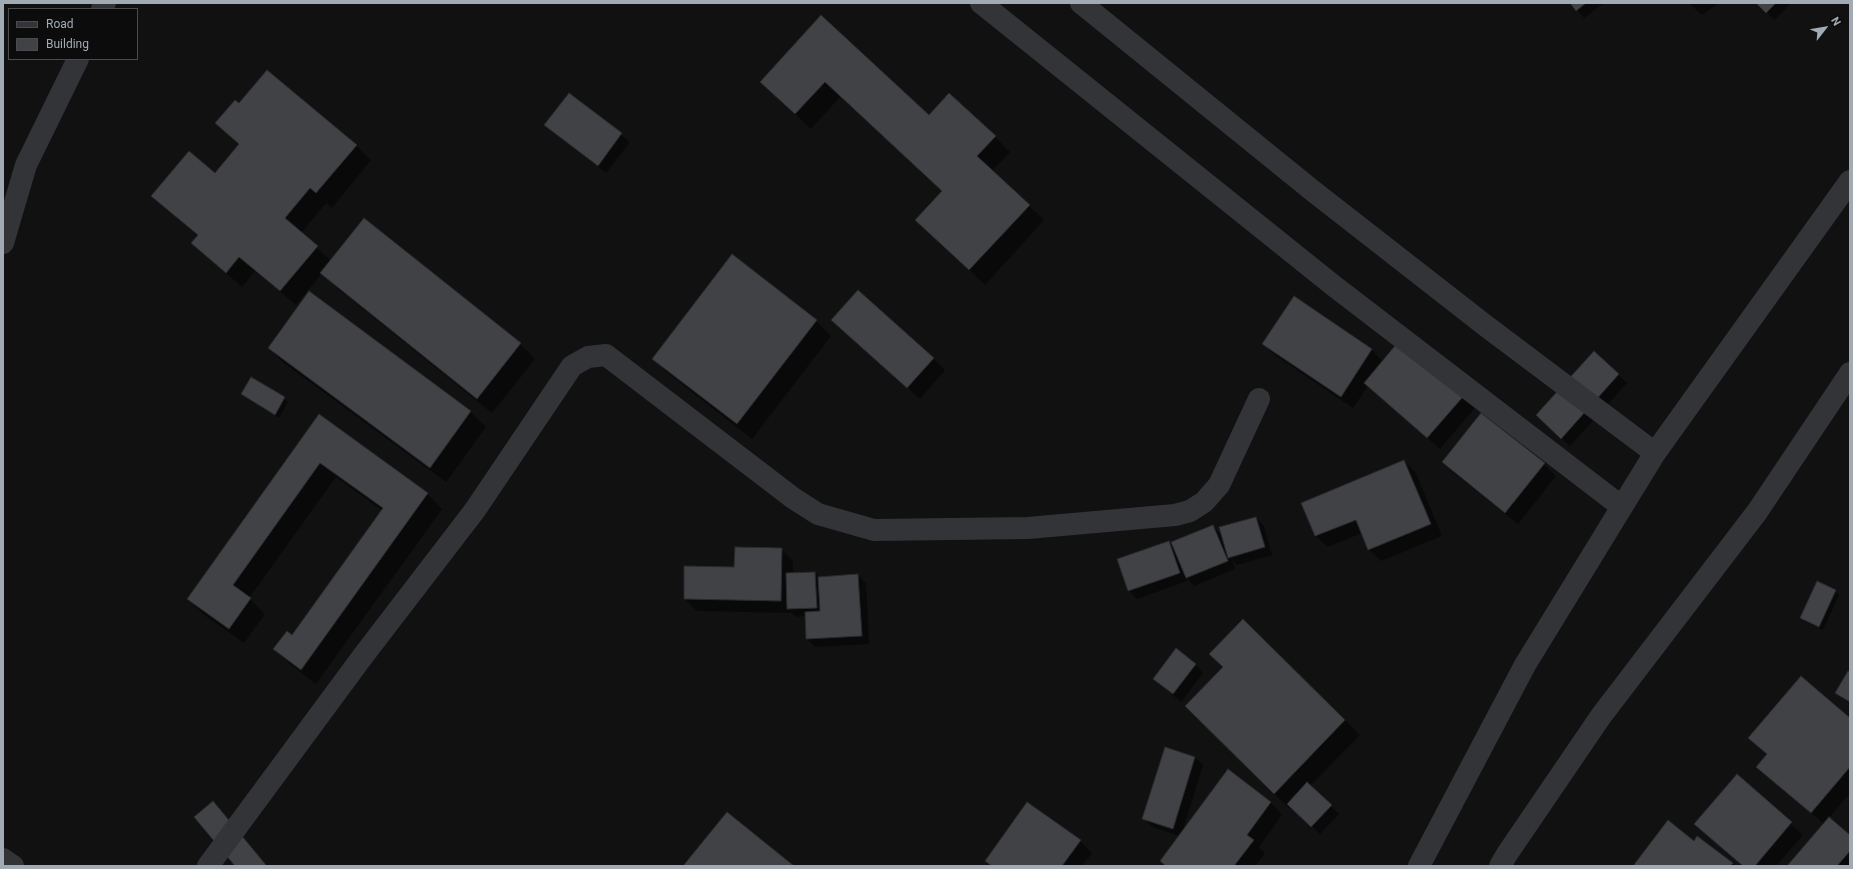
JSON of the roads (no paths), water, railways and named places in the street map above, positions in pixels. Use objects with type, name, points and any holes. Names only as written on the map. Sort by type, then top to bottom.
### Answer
[{"type":"street","points":[[981,3],[1334,286],[1622,507]]},
{"type":"street","points":[[1081,3],[1313,190],[1468,312],[1656,453]]},
{"type":"street","points":[[3,243],[26,165],[78,60]]},
{"type":"street","points":[[1419,866],[1525,665],[1656,453],[1850,182]]},
{"type":"street","points":[[208,866],[363,656],[475,510],[572,366],[588,357],[606,355],[793,498],[818,514],[874,530],[1028,528],[1175,515],[1190,511],[1204,502],[1219,485],[1259,399]]},
{"type":"street","points":[[1500,866],[1601,716],[1757,512],[1850,373]]},
{"type":"street","points":[[3,859],[13,866]]}]
